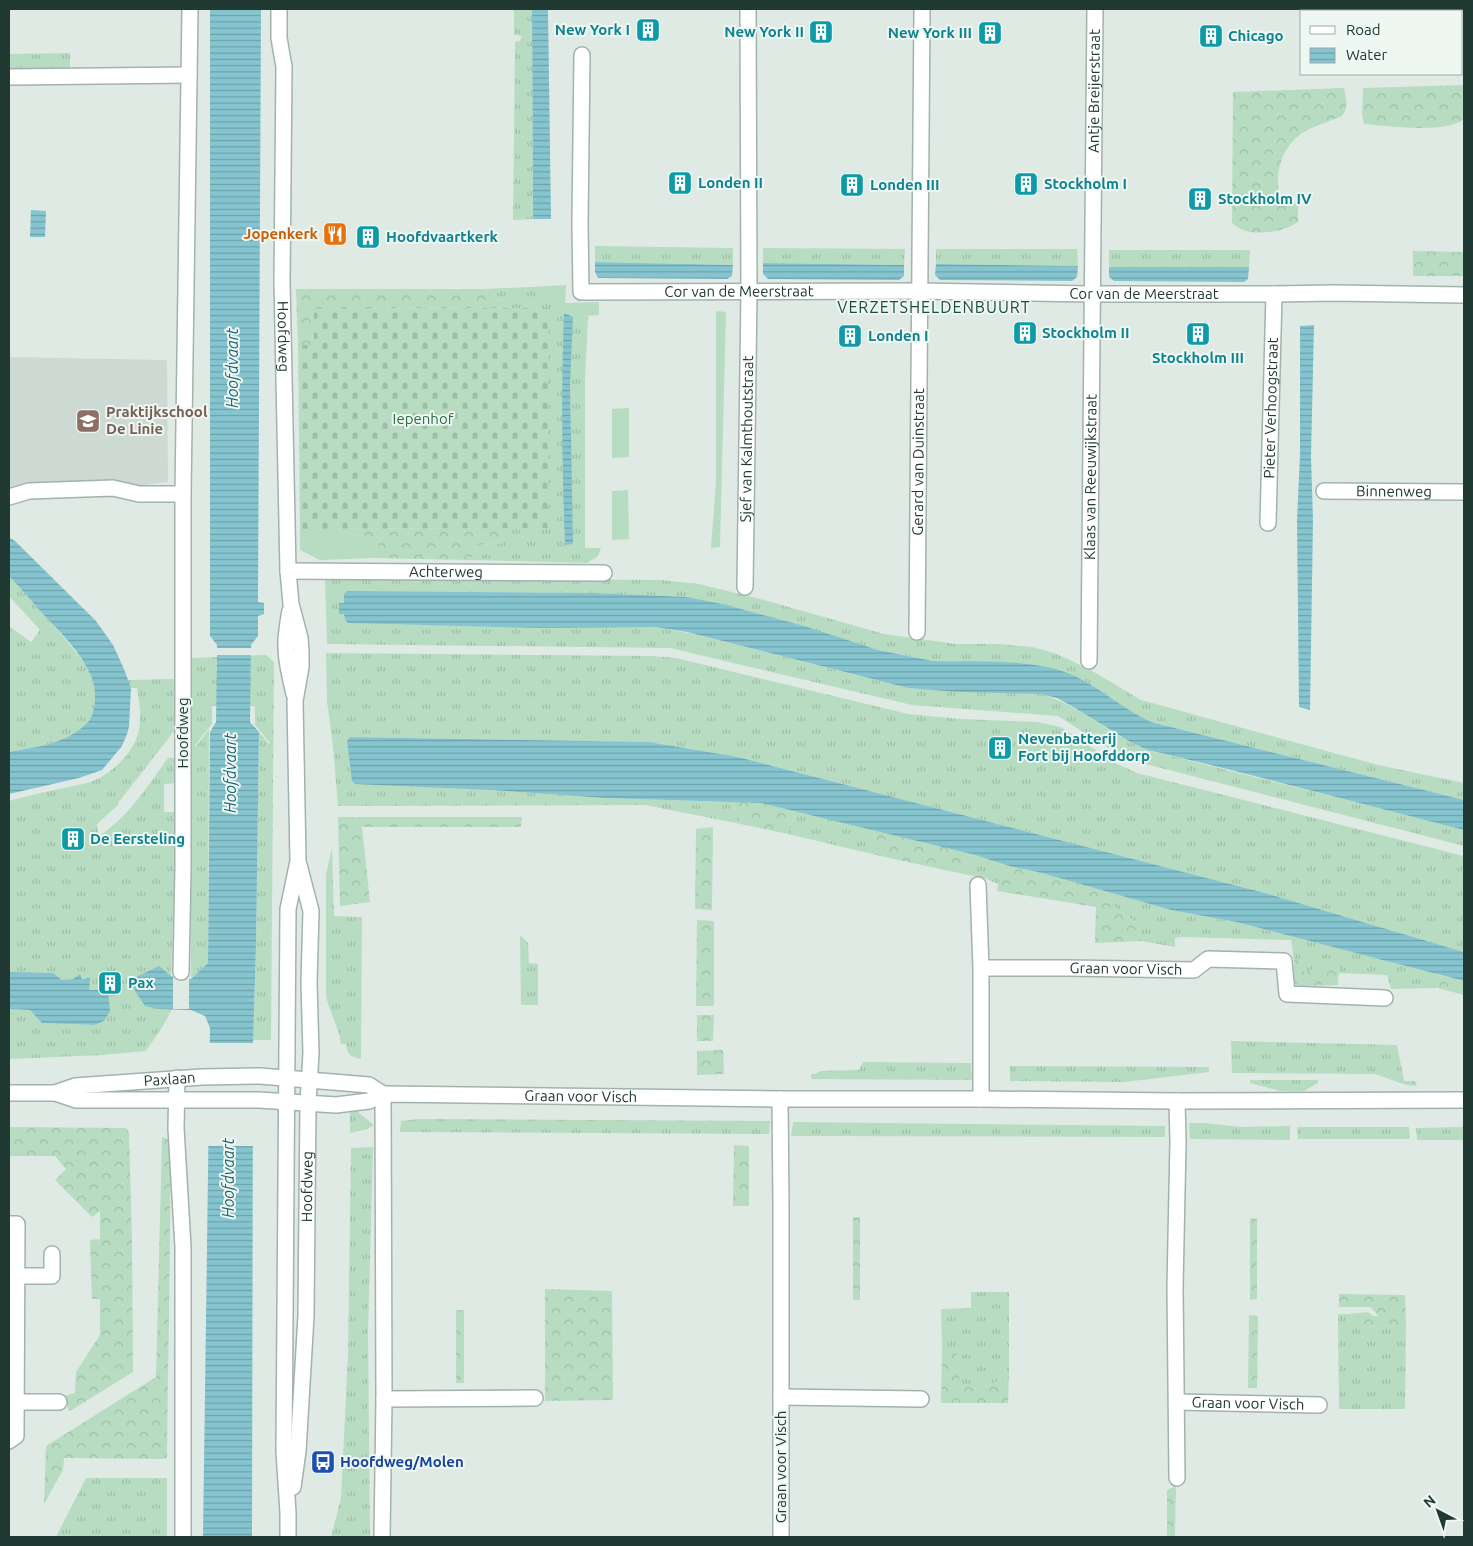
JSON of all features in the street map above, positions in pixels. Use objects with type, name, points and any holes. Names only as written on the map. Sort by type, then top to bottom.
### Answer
[{"type":"street","name":"Hoofdweg","points":[[180,972],[183,869],[183,494],[190,9]]},
{"type":"street","name":"Hoofdweg","points":[[279,9],[279,38],[284,67]]},
{"type":"street","name":"Hoofdweg","points":[[288,1537],[284,1451],[288,910],[298,861],[295,701],[301,667],[300,638],[290,604],[288,571],[282,281],[284,67],[289,39],[290,9]]},
{"type":"street","name":"Sjef van Kalmthoutstraat","points":[[745,588],[749,292],[748,9]]},
{"type":"street","name":"Gerard van Duinstraat","points":[[917,632],[922,9]]},
{"type":"street","name":"Antje Breijerstraat","points":[[1092,294],[1094,9]]},
{"type":"street","name":"Cor van de Meerstraat","points":[[582,55],[581,292],[919,291],[1092,294],[1343,293],[1464,295]]},
{"type":"street","points":[[9,77],[189,75]]},
{"type":"street","name":"Klaas van Reeuwijkstraat","points":[[1089,661],[1092,294]]},
{"type":"street","name":"Pieter Verhoogstraat","points":[[1268,523],[1274,294]]},
{"type":"street","points":[[9,497],[29,491],[114,488],[139,494],[183,494]]},
{"type":"street","name":"Binnenweg","points":[[1324,491],[1464,492]]},
{"type":"street","name":"Achterweg","points":[[288,571],[604,573]]},
{"type":"street","name":"Hoofdweg","points":[[288,1513],[298,1451],[306,1316],[308,1103],[311,1053],[309,982],[311,911],[298,861]]},
{"type":"street","points":[[978,884],[981,968],[981,1099]]},
{"type":"street","name":"Graan voor Visch","points":[[981,968],[1194,970],[1208,959],[1284,961],[1287,994],[1385,998]]},
{"type":"street","name":"Paxlaan","points":[[9,1093],[55,1093],[76,1086],[177,1078],[260,1076],[309,1080]]},
{"type":"street","points":[[177,1078],[176,1101],[183,1247],[183,1537]]},
{"type":"street","name":"Graan voor Visch","points":[[309,1080],[369,1085],[383,1094]]},
{"type":"street","name":"Paxlaan","points":[[55,1093],[76,1100],[259,1100],[308,1103]]},
{"type":"street","points":[[382,1537],[384,1399],[383,1094]]},
{"type":"street","name":"Graan voor Visch","points":[[308,1103],[336,1105],[369,1102],[383,1094],[780,1099],[1464,1100]]},
{"type":"street","name":"Graan voor Visch","points":[[780,1099],[781,1537]]},
{"type":"street","name":"Graan voor Visch","points":[[1177,1101],[1175,1288],[1177,1478]]},
{"type":"street","points":[[9,1224],[17,1224],[16,1436],[9,1440]]},
{"type":"street","points":[[17,1276],[52,1276],[52,1254]]},
{"type":"street","name":"Graan voor Visch","points":[[781,1397],[921,1399]]},
{"type":"street","points":[[384,1399],[535,1398]]},
{"type":"street","points":[[16,1402],[59,1402]]},
{"type":"street","name":"Graan voor Visch","points":[[1177,1402],[1319,1405]]},
{"type":"shaded area","name":"Praktijkschool De Linie","points":[[9,357],[167,360],[168,482],[136,486],[121,483],[21,484],[9,489]]},
{"type":"green space","points":[[514,9],[532,9],[533,219],[513,220],[515,42],[520,41],[522,36],[514,35]]},
{"type":"green space","points":[[70,53],[70,69],[9,69],[9,54]]},
{"type":"green space","points":[[1464,85],[1464,119],[1456,124],[1416,128],[1364,124],[1362,114],[1363,88]]},
{"type":"green space","points":[[1344,88],[1346,106],[1342,116],[1310,129],[1297,137],[1290,144],[1281,163],[1278,174],[1280,195],[1283,205],[1298,203],[1298,222],[1280,230],[1259,233],[1244,230],[1232,223],[1233,92]]},
{"type":"green space","points":[[595,246],[733,248],[733,265],[595,262]]},
{"type":"green space","points":[[763,248],[905,249],[904,265],[763,263]]},
{"type":"green space","points":[[936,249],[1077,249],[1078,266],[936,264]]},
{"type":"green space","points":[[1109,250],[1250,250],[1249,267],[1109,267]]},
{"type":"green space","points":[[1413,251],[1464,252],[1464,276],[1413,276]]},
{"type":"green space","points":[[566,285],[565,304],[551,303],[551,286]]},
{"type":"green space","points":[[551,286],[551,303],[570,303],[573,316],[588,316],[585,379],[585,548],[601,548],[598,556],[587,563],[470,560],[478,545],[502,543],[494,528],[547,528],[547,308],[512,308],[485,289]]},
{"type":"green space","points":[[296,289],[485,289],[512,308],[314,309],[314,345],[298,345]]},
{"type":"green space","points":[[599,302],[599,315],[573,317],[570,303]]},
{"type":"green space","name":"Iepenhof","points":[[548,308],[548,528],[300,529],[298,345],[314,345],[314,309]]},
{"type":"green space","points":[[716,311],[726,312],[720,547],[711,548],[716,481]]},
{"type":"green space","points":[[629,408],[629,457],[612,458],[612,409]]},
{"type":"green space","points":[[628,490],[629,539],[612,540],[612,491]]},
{"type":"green space","points":[[494,528],[503,543],[478,545],[470,560],[373,558],[381,538],[350,534],[339,529]]},
{"type":"green space","points":[[300,529],[339,529],[350,534],[381,538],[373,558],[320,560],[300,550]]},
{"type":"green space","points":[[9,576],[82,660],[93,681],[95,701],[90,719],[70,736],[50,744],[9,752],[9,626],[31,642],[40,630],[9,596]]},
{"type":"green space","points":[[325,579],[661,580],[699,584],[884,634],[956,644],[999,644],[1032,647],[1070,660],[1141,700],[1378,765],[1464,783],[1464,800],[1151,722],[1132,714],[1093,686],[1074,676],[1021,663],[933,661],[878,650],[687,597],[596,593],[347,591],[344,595],[344,603],[339,604],[339,614],[344,614],[345,620],[383,624],[655,627],[694,634],[908,688],[1040,694],[1076,709],[1119,736],[1151,751],[1464,829],[1464,846],[1126,759],[1058,716],[912,705],[670,648],[327,644]]},
{"type":"green space","points":[[326,653],[651,656],[676,658],[908,714],[960,719],[1037,722],[1061,727],[1117,764],[1137,773],[1464,856],[1464,952],[1265,893],[738,757],[649,742],[350,737],[347,742],[492,790],[604,798],[732,802],[741,824],[645,805],[338,806],[327,701]]},
{"type":"green space","points":[[266,655],[274,662],[271,1040],[253,1040],[259,732],[270,743],[255,725],[255,706],[212,706],[212,724],[195,745],[209,729],[208,963],[191,979],[190,658]]},
{"type":"green space","points":[[174,679],[175,730],[119,804],[97,824],[99,836],[129,810],[168,758],[177,758],[177,783],[164,784],[164,812],[177,812],[171,976],[158,1009],[172,1009],[146,1051],[9,1059],[9,1009],[30,1010],[43,1023],[95,1025],[104,1021],[88,990],[87,979],[82,978],[80,975],[73,979],[62,980],[53,973],[9,972],[9,801],[85,783],[95,780],[110,771],[123,760],[133,746],[140,725],[137,688],[131,688],[128,680]]},
{"type":"green space","points":[[732,802],[761,803],[796,811],[788,834],[741,824]]},
{"type":"green space","points":[[796,811],[870,829],[885,857],[788,834]]},
{"type":"green space","points":[[338,817],[522,817],[521,827],[362,827],[370,902],[340,906]]},
{"type":"green space","points":[[713,827],[712,910],[695,909],[696,829]]},
{"type":"green space","points":[[870,829],[975,855],[954,872],[885,857]]},
{"type":"green space","points":[[332,848],[334,916],[362,917],[361,1059],[350,1055],[346,1044],[341,1044],[326,995],[326,874]]},
{"type":"green space","points":[[975,855],[1009,866],[998,884],[984,878],[954,872]]},
{"type":"green space","points":[[1009,866],[1042,873],[1109,892],[1107,902],[1137,923],[1141,941],[1095,943],[1096,907],[997,891],[998,884]]},
{"type":"green space","points":[[1109,892],[1171,910],[1236,922],[1435,973],[1438,988],[1391,989],[1387,975],[1339,973],[1339,967],[1304,973],[1304,960],[1294,960],[1291,940],[1181,937],[1175,938],[1175,947],[1141,941],[1137,923],[1107,902]]},
{"type":"green space","points":[[697,920],[714,921],[714,1006],[696,1006]]},
{"type":"green space","points":[[520,935],[528,943],[529,963],[538,964],[538,1005],[521,1005]]},
{"type":"green space","points":[[1294,960],[1304,960],[1304,973],[1320,966],[1339,967],[1338,985],[1304,986],[1294,984]]},
{"type":"green space","points":[[1435,974],[1464,981],[1464,995],[1438,988]]},
{"type":"green space","points":[[697,1015],[714,1015],[713,1041],[697,1041]]},
{"type":"green space","points":[[1231,1041],[1397,1045],[1404,1081],[1415,1081],[1417,1086],[1406,1085],[1375,1074],[1232,1073]]},
{"type":"green space","points":[[723,1050],[724,1074],[697,1075],[697,1051]]},
{"type":"green space","points":[[863,1062],[971,1063],[972,1080],[811,1079],[811,1074],[816,1074],[820,1071],[859,1070]]},
{"type":"green space","points":[[1010,1066],[1209,1067],[1209,1072],[1124,1082],[1010,1081]]},
{"type":"green space","points":[[1250,1080],[1318,1080],[1318,1083],[1304,1091],[1281,1091],[1250,1083]]},
{"type":"green space","points":[[350,1110],[357,1110],[374,1125],[367,1129],[350,1133]]},
{"type":"green space","points":[[419,1119],[770,1121],[769,1134],[400,1132],[401,1121]]},
{"type":"green space","points":[[793,1122],[1165,1126],[1165,1137],[791,1136]]},
{"type":"green space","points":[[1189,1123],[1241,1127],[1290,1126],[1290,1140],[1190,1139]]},
{"type":"green space","points":[[9,1127],[126,1128],[129,1132],[133,1372],[70,1411],[60,1397],[75,1393],[76,1372],[100,1335],[100,1299],[92,1299],[90,1240],[100,1239],[100,1211],[92,1217],[55,1180],[66,1169],[55,1156],[9,1156]]},
{"type":"green space","points":[[1297,1127],[1409,1127],[1410,1139],[1298,1139]]},
{"type":"green space","points":[[1464,1127],[1464,1140],[1417,1140],[1416,1128]]},
{"type":"green space","points":[[162,1137],[170,1140],[167,1458],[64,1458],[63,1470],[44,1504],[46,1446],[156,1377]]},
{"type":"green space","points":[[734,1145],[749,1146],[749,1206],[733,1206]]},
{"type":"green space","points":[[373,1147],[368,1334],[370,1537],[331,1537],[341,1498],[348,1354],[351,1148]]},
{"type":"green space","points":[[853,1217],[860,1217],[860,1300],[853,1300]]},
{"type":"green space","points":[[1250,1218],[1257,1219],[1257,1299],[1250,1300]]},
{"type":"green space","points":[[545,1289],[612,1291],[613,1400],[545,1401]]},
{"type":"green space","points":[[971,1292],[1009,1292],[1009,1376],[979,1390],[960,1383],[957,1354],[951,1350],[942,1350],[941,1309],[971,1308]]},
{"type":"green space","points":[[1339,1294],[1405,1295],[1406,1325],[1361,1327],[1349,1314],[1368,1312],[1373,1316],[1379,1316],[1370,1307],[1339,1307]]},
{"type":"green space","points":[[456,1310],[464,1310],[464,1383],[456,1383]]},
{"type":"green space","points":[[1338,1314],[1349,1314],[1361,1327],[1406,1325],[1405,1409],[1339,1409]]},
{"type":"green space","points":[[1249,1315],[1258,1316],[1257,1388],[1248,1388]]},
{"type":"green space","points":[[942,1350],[951,1350],[957,1354],[960,1383],[979,1390],[1009,1376],[1008,1403],[941,1403]]},
{"type":"green space","points":[[86,1478],[167,1478],[167,1537],[56,1537]]},
{"type":"green space","points":[[1176,1486],[1175,1537],[1167,1537],[1167,1490]]},
{"type":"water","name":"Hoofdvaart","points":[[210,9],[261,9],[258,602],[264,603],[264,614],[258,616],[258,636],[251,645],[250,722],[259,732],[253,1043],[252,1537],[203,1537],[210,1028],[205,1016],[191,1010],[158,1009],[145,1006],[130,983],[130,980],[159,966],[171,976],[191,979],[208,963],[210,732],[216,722],[217,659],[217,645],[210,636]]},
{"type":"water","points":[[532,9],[548,9],[551,219],[533,219]]},
{"type":"water","points":[[31,210],[46,211],[45,237],[30,237]]},
{"type":"water","points":[[595,262],[733,265],[732,276],[727,279],[598,278],[595,272]]},
{"type":"water","points":[[763,263],[904,265],[904,276],[899,280],[768,279],[763,274]]},
{"type":"water","points":[[936,264],[1078,266],[1077,277],[1072,281],[940,280],[935,275]]},
{"type":"water","points":[[1109,267],[1249,267],[1248,279],[1244,282],[1114,281],[1109,277]]},
{"type":"water","points":[[564,313],[573,317],[570,384],[573,544],[565,545],[562,429]]},
{"type":"water","points":[[1314,325],[1311,457],[1313,520],[1310,710],[1299,707],[1297,520],[1300,454],[1300,326]]},
{"type":"water","points":[[9,537],[96,621],[113,645],[131,688],[127,734],[122,746],[102,770],[79,778],[9,794],[9,752],[50,744],[79,730],[87,723],[93,713],[95,694],[93,681],[82,659],[63,635],[9,576]]},
{"type":"water","points":[[347,591],[596,593],[687,597],[722,604],[801,625],[878,650],[933,661],[987,661],[1042,666],[1075,676],[1151,722],[1464,800],[1464,830],[1148,750],[1130,742],[1057,698],[1040,694],[959,692],[908,688],[687,632],[655,627],[541,628],[348,623],[345,620],[344,614],[339,614],[339,603],[344,603],[344,594]]},
{"type":"water","points":[[350,737],[649,742],[738,757],[1265,893],[1464,952],[1464,981],[1236,922],[1171,910],[975,855],[761,803],[604,798],[492,790],[355,784],[352,781],[347,741]]},
{"type":"water","points":[[9,972],[53,973],[62,980],[73,979],[80,974],[82,979],[90,978],[89,990],[108,990],[110,1011],[104,1021],[95,1025],[42,1023],[30,1010],[9,1009]]},
{"type":"pier","points":[[214,648],[252,648],[252,655],[214,655]]},
{"type":"pier","points":[[173,974],[189,976],[189,1009],[173,1009]]},
{"type":"pier","points":[[207,1043],[255,1043],[255,1146],[206,1146]]},
{"type":"place","name":"New York I","points":[[648,30]]},
{"type":"place","name":"New York II","points":[[821,32]]},
{"type":"place","name":"New York III","points":[[990,33]]},
{"type":"place","name":"Chicago","points":[[1211,36]]},
{"type":"place","name":"Londen II","points":[[680,183]]},
{"type":"place","name":"Stockholm I","points":[[1026,184]]},
{"type":"place","name":"Londen III","points":[[852,185]]},
{"type":"place","name":"Stockholm IV","points":[[1200,199]]},
{"type":"place","name":"Jopenkerk","points":[[335,234]]},
{"type":"place","name":"Hoofdvaartkerk","points":[[368,237]]},
{"type":"place","name":"Stockholm II","points":[[1025,333]]},
{"type":"place","name":"Stockholm III","points":[[1198,334]]},
{"type":"place","name":"Londen I","points":[[850,336]]},
{"type":"place","name":"Praktijkschool De Linie","points":[[88,421]]},
{"type":"place","name":"Nevenbatterij Fort bij Hoofddorp","points":[[1000,748]]},
{"type":"place","name":"De Eersteling","points":[[73,839]]},
{"type":"place","name":"Pax","points":[[110,983]]},
{"type":"place","name":"Hoofdweg/Molen","points":[[323,1462]]},
{"type":"district","name":"VERZETSHELDENBUURT","points":[[934,307]]}]
